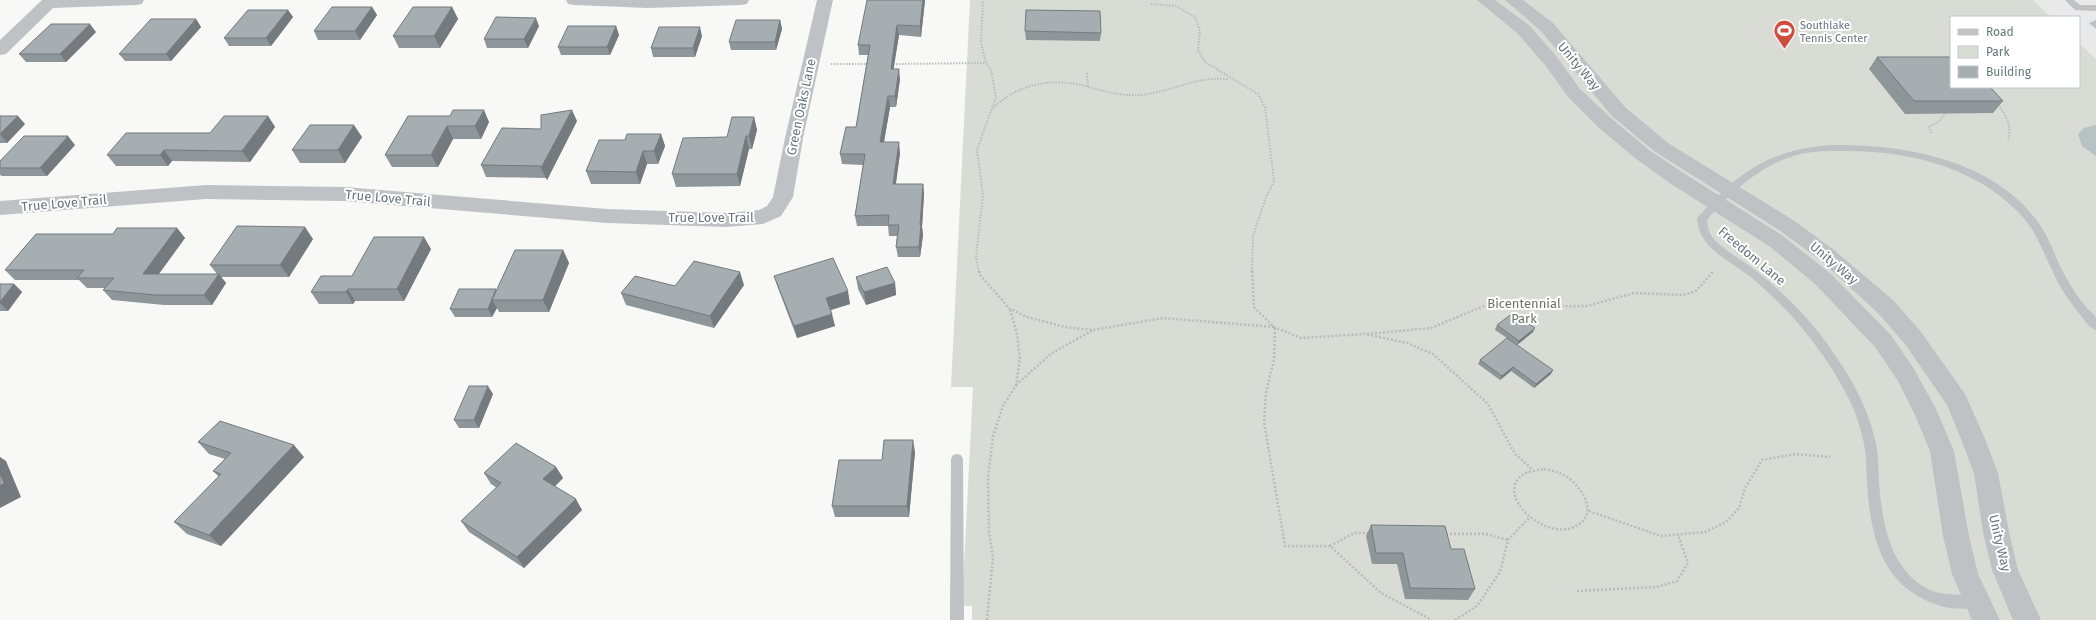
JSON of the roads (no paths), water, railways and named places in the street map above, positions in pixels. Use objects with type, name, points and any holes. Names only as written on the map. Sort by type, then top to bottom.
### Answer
[{"type":"street","points":[[0,50],[50,2],[136,0]]},
{"type":"street","points":[[574,0],[648,4],[741,0]]},
{"type":"street","name":"Green Oaks Lane","points":[[774,211],[783,197],[794,138],[826,0]]},
{"type":"street","name":"Unity Way","points":[[1485,0],[1529,36],[1551,61],[1574,93],[1593,113],[1642,154],[1724,197],[1786,225],[1826,254],[1886,307],[1913,338],[1936,368],[1957,401],[1986,473],[1996,532],[2005,570],[2027,620]]},
{"type":"street","name":"Unity Way","points":[[1513,0],[1547,27],[1619,112],[1823,279],[1852,306],[1883,341],[1906,375],[1927,414],[1942,451],[1958,544],[1965,574],[1981,612]]},
{"type":"street","name":"True Love Trail","points":[[0,208],[206,192],[345,194],[607,216],[726,220],[763,217],[774,211]]},
{"type":"lane","points":[[2069,0],[2078,8],[2096,8]]},
{"type":"lane","points":[[2096,23],[2093,23],[2096,26]]},
{"type":"lane","name":"Freedom Lane","points":[[1981,612],[1922,593],[1906,583],[1894,569],[1879,527],[1873,485],[1871,448],[1856,404],[1842,376],[1827,353],[1796,314],[1760,279],[1710,242],[1703,231],[1702,219],[1724,197],[1761,167],[1780,157],[1820,149],[1844,148],[1897,150],[1924,155],[1948,163],[1972,174],[2012,201],[2029,218],[2042,236],[2062,279],[2096,326]]},
{"type":"lane","points":[[957,459],[957,620]]},
{"type":"place","name":"Southlake Tennis Center","points":[[1784,50]]},
{"type":"park label","name":"Bicentennial Park","points":[[1524,310]]}]
